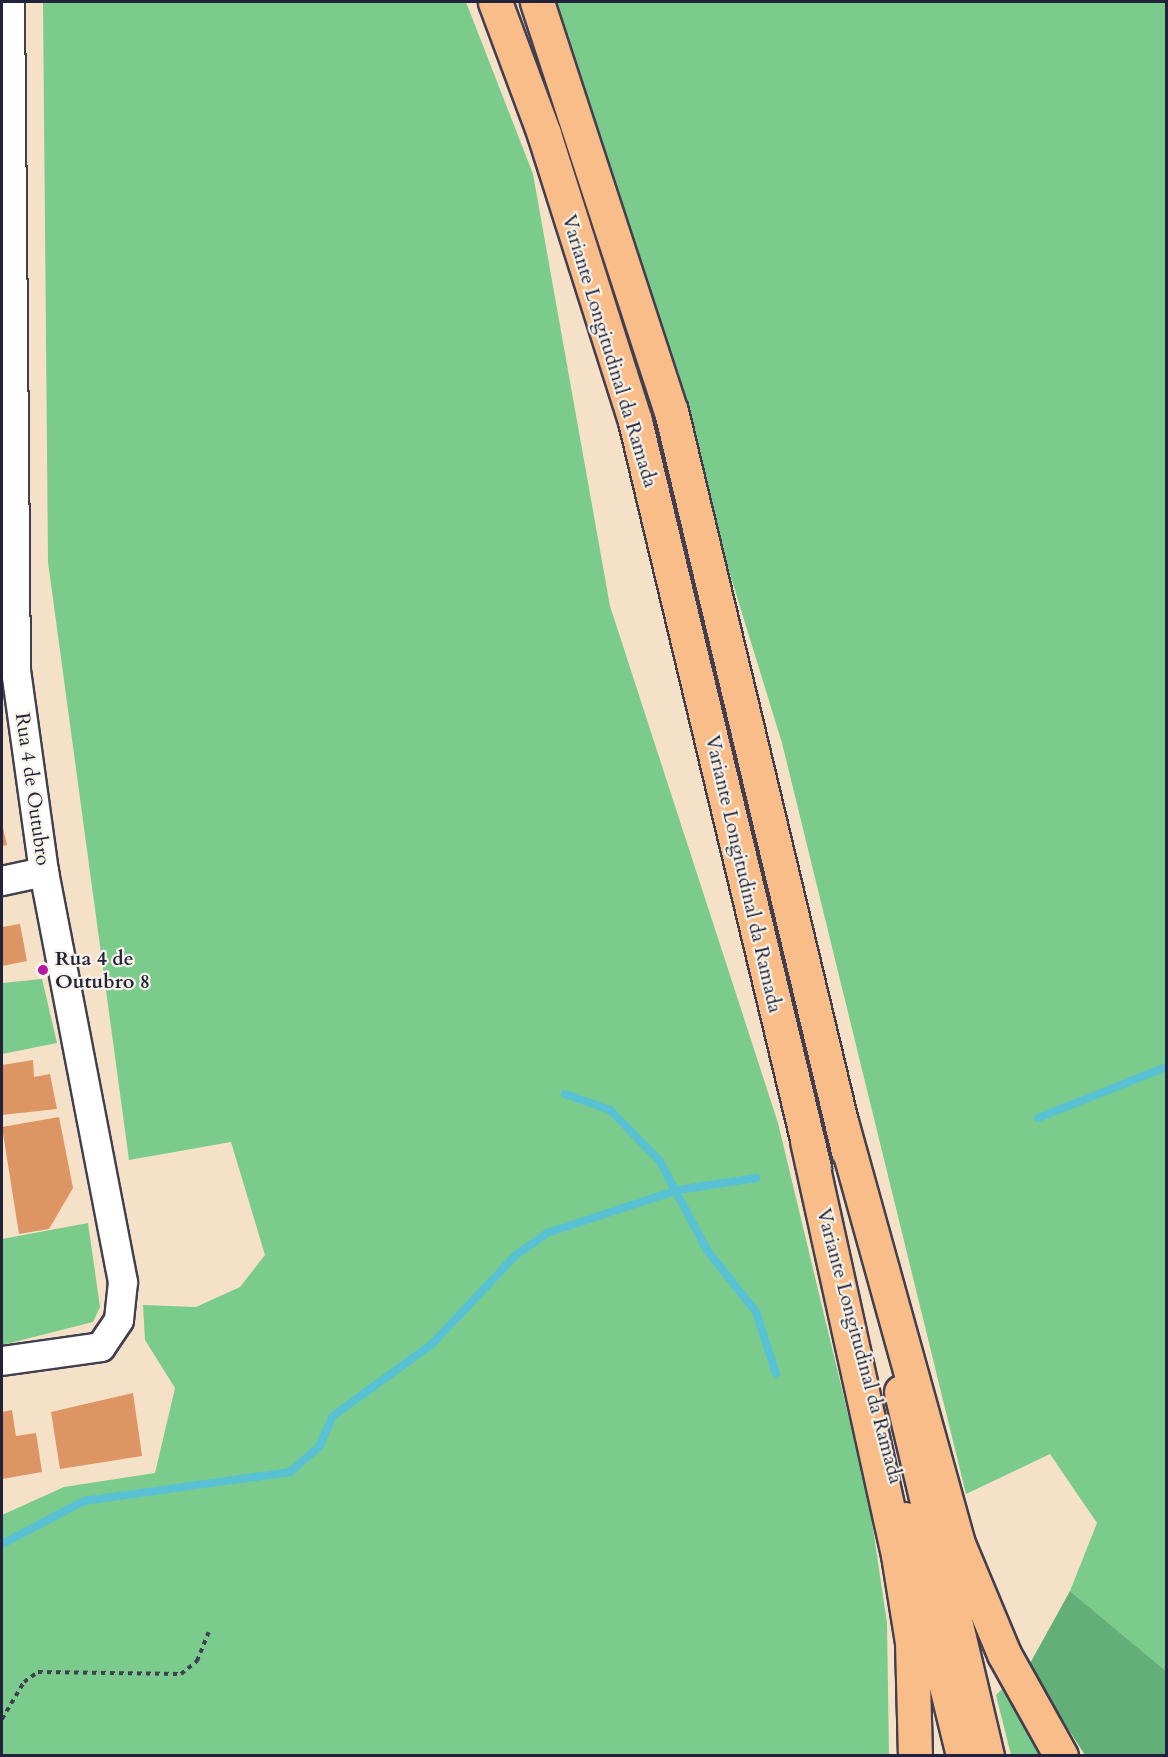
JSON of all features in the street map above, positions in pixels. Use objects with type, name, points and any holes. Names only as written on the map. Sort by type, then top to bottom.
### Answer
[{"type":"main road","name":"Variante Longitudinal da Ramada","points":[[495,2],[544,134],[635,421],[807,1141],[963,1755]]},
{"type":"main road","name":"Variante Longitudinal da Ramada","points":[[537,2],[671,411],[842,1125],[987,1755]]},
{"type":"main road","points":[[842,1125],[957,1541],[1005,1654],[1061,1755]]},
{"type":"main road","points":[[807,1141],[900,1567],[912,1642],[915,1755]]},
{"type":"street","name":"Rua 4 de Outubro","points":[[2,1361],[101,1347],[119,1320],[123,1282],[44,872],[16,671],[5,202],[10,2]]},
{"type":"street","points":[[2,880],[44,872]]},
{"type":"path","points":[[2,1719],[24,1682],[38,1672],[181,1674],[197,1661],[209,1632]]},
{"type":"green space","points":[[43,2],[466,2],[533,174],[610,606],[778,1123],[869,1502],[887,1623],[889,1755],[2,1755],[2,1515],[64,1487],[155,1473],[175,1388],[145,1340],[143,1305],[196,1307],[240,1287],[265,1255],[231,1142],[129,1160],[48,562]]},
{"type":"green space","points":[[554,2],[1166,2],[1166,1671],[1070,1591],[1097,1523],[1050,1454],[966,1494],[782,743]]},
{"type":"green space","points":[[42,979],[57,1043],[2,1054],[2,983]]},
{"type":"green space","points":[[88,1223],[100,1307],[93,1322],[2,1345],[2,1239]]},
{"type":"green space","points":[[1070,1591],[1166,1671],[1166,1755],[1085,1755],[1028,1667]]},
{"type":"green space","points":[[1002,1689],[1041,1755],[1011,1755],[996,1695]]},
{"type":"building","points":[[2,824],[7,845],[2,846]]},
{"type":"building","points":[[20,924],[27,961],[2,966],[2,927]]},
{"type":"building","points":[[33,1060],[34,1077],[50,1074],[57,1109],[2,1115],[2,1065]]},
{"type":"building","points":[[59,1117],[73,1188],[49,1229],[19,1234],[2,1127]]},
{"type":"building","points":[[133,1393],[142,1456],[60,1469],[51,1412]]},
{"type":"building","points":[[12,1410],[16,1436],[36,1433],[42,1472],[2,1479],[2,1412]]},
{"type":"waterway","points":[[1038,1118],[1166,1067]]},
{"type":"waterway","points":[[565,1094],[610,1110],[659,1160],[707,1250],[756,1312],[776,1374]]},
{"type":"waterway","points":[[2,1544],[84,1501],[290,1472],[319,1447],[333,1416],[432,1344],[516,1255],[547,1233],[678,1190],[756,1178]]},
{"type":"place","name":"Rua 4 de Outubro 8","points":[[43,970]]}]
